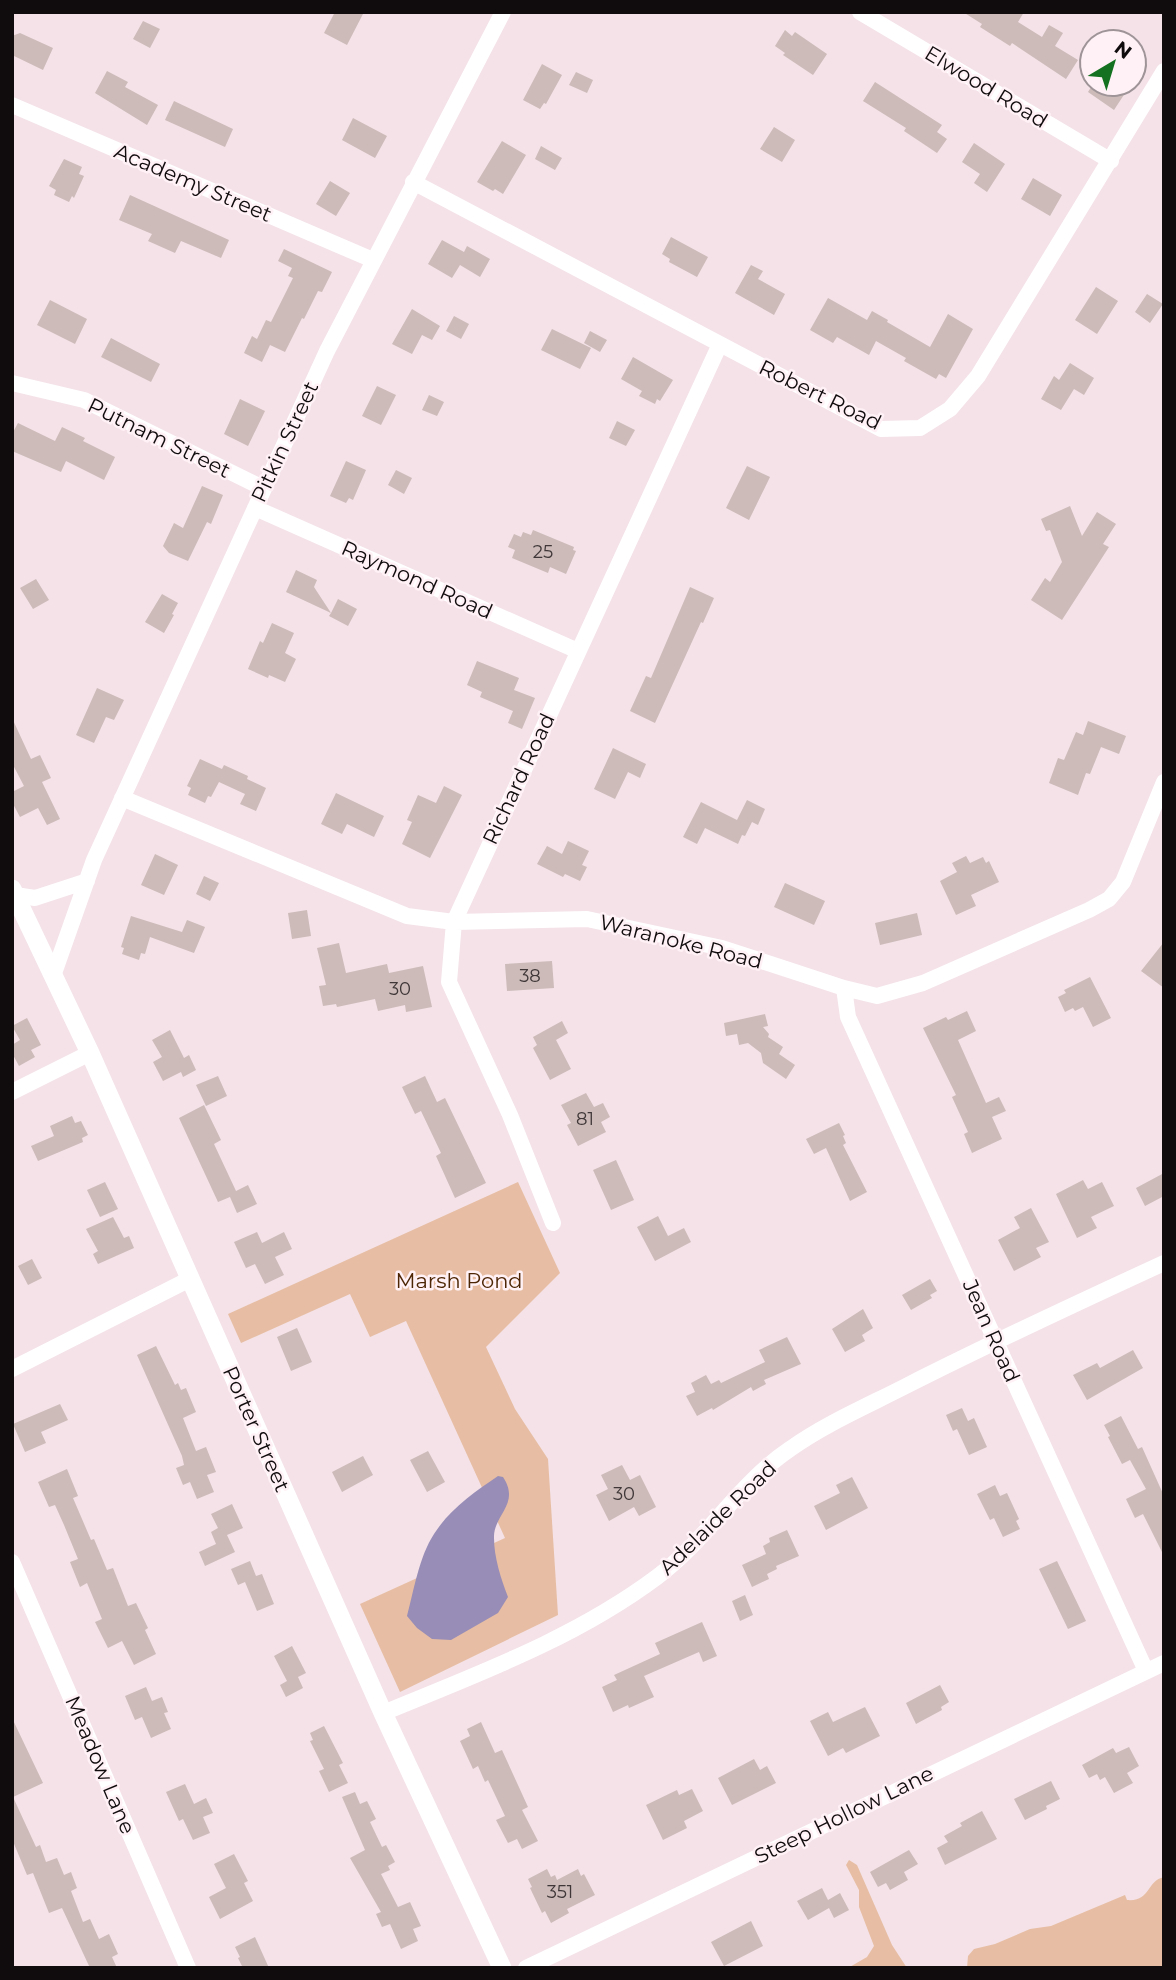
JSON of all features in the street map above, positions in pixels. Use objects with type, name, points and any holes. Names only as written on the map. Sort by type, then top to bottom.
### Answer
[{"type":"street","name":"Pitkin Street","points":[[53,976],[86,881],[122,798],[327,351],[503,12]]},
{"type":"street","name":"Elwood Road","points":[[860,12],[1111,161]]},
{"type":"street","name":"Robert Road","points":[[414,181],[881,429],[920,428],[950,409],[978,376],[1164,71]]},
{"type":"street","name":"Academy Street","points":[[12,105],[373,260]]},
{"type":"street","name":"Richard Road","points":[[553,1223],[510,1115],[449,982],[454,922],[720,344]]},
{"type":"street","name":"Putnam Street","points":[[12,383],[84,400],[264,488]]},
{"type":"street","name":"Raymond Road","points":[[255,508],[578,651]]},
{"type":"street","name":"Waranoke Road","points":[[122,798],[407,916],[454,922],[587,919],[722,948],[844,988],[877,996],[923,983],[1109,899],[1123,882],[1164,782]]},
{"type":"street","points":[[14,892],[35,898],[86,881]]},
{"type":"street","name":"Porter Street","points":[[14,892],[90,1053],[383,1713],[502,1968]]},
{"type":"street","name":"Jean Road","points":[[844,988],[848,1017],[1146,1671]]},
{"type":"street","points":[[12,1092],[90,1053]]},
{"type":"street","name":"Adelaide Road","points":[[383,1713],[527,1653],[600,1615],[658,1576],[698,1541],[744,1489],[789,1449],[996,1341],[1164,1263]]},
{"type":"street","points":[[12,1369],[190,1279]]},
{"type":"street","name":"Meadow Lane","points":[[12,1562],[188,1968]]},
{"type":"street","name":"Steep Hollow Lane","points":[[526,1968],[1164,1663]]},
{"type":"green space","name":"Marsh Pond","points":[[518,1182],[560,1273],[486,1347],[515,1409],[548,1459],[558,1615],[400,1692],[360,1604],[505,1538],[406,1321],[370,1337],[350,1294],[241,1343],[228,1314]]},
{"type":"green space","points":[[849,1860],[857,1865],[892,1945],[907,1968],[848,1968],[867,1957],[874,1946],[859,1907],[859,1890],[846,1865]]},
{"type":"green space","points":[[1164,1877],[1164,1968],[967,1968],[968,1956],[974,1949],[995,1944],[1030,1929],[1051,1926],[1125,1895],[1127,1900],[1135,1900],[1145,1895],[1158,1879]]},
{"type":"shaded area","points":[[498,1476],[503,1477],[509,1495],[494,1538],[498,1568],[508,1597],[498,1613],[451,1640],[432,1639],[407,1616],[424,1553],[447,1517],[471,1495]]},
{"type":"building","points":[[335,12],[364,12],[347,45],[324,33]]},
{"type":"building","points":[[963,12],[1024,12],[1018,22],[1042,37],[1049,25],[1063,33],[1055,46],[1078,60],[1066,79],[1012,43],[1010,46],[980,27],[982,24]]},
{"type":"building","points":[[143,21],[160,29],[150,48],[133,39]]},
{"type":"building","points":[[785,30],[792,36],[795,32],[827,54],[813,75],[783,55],[785,53],[775,46]]},
{"type":"building","points":[[20,33],[53,48],[43,70],[12,55],[12,36]]},
{"type":"building","points":[[542,64],[562,75],[546,104],[540,109],[523,100]]},
{"type":"building","points":[[107,71],[128,82],[125,87],[158,105],[147,125],[95,93]]},
{"type":"building","points":[[576,72],[593,80],[587,93],[569,85]]},
{"type":"building","points":[[875,82],[942,125],[937,132],[947,139],[937,153],[904,131],[906,128],[863,101]]},
{"type":"building","points":[[1097,98],[1122,98],[1114,110]]},
{"type":"building","points":[[174,101],[233,129],[225,147],[165,120]]},
{"type":"building","points":[[353,118],[387,136],[375,158],[342,140]]},
{"type":"building","points":[[774,127],[795,140],[782,162],[760,149]]},
{"type":"building","points":[[502,141],[526,155],[503,194],[477,182]]},
{"type":"building","points":[[974,143],[1005,164],[987,192],[974,183],[980,174],[962,162]]},
{"type":"building","points":[[541,146],[562,158],[555,170],[535,159]]},
{"type":"building","points":[[64,159],[82,167],[79,174],[84,176],[74,198],[72,196],[69,202],[54,195],[56,190],[49,186]]},
{"type":"building","points":[[1033,178],[1062,195],[1050,216],[1021,199]]},
{"type":"building","points":[[330,181],[350,193],[336,216],[316,204]]},
{"type":"building","points":[[130,195],[229,240],[221,258],[181,241],[175,253],[148,241],[152,234],[119,220]]},
{"type":"building","points":[[671,237],[708,257],[697,277],[669,262],[670,259],[662,254]]},
{"type":"building","points":[[442,240],[464,252],[467,246],[490,259],[480,277],[460,265],[452,278],[428,264]]},
{"type":"building","points":[[284,249],[332,272],[322,292],[318,291],[304,319],[302,318],[285,352],[270,345],[262,362],[244,353],[252,336],[257,339],[266,320],[271,322],[293,278],[288,276],[292,268],[278,261]]},
{"type":"building","points":[[751,265],[763,271],[758,279],[785,294],[774,315],[735,293]]},
{"type":"building","points":[[1096,287],[1118,301],[1097,334],[1075,320]]},
{"type":"building","points":[[1147,294],[1163,304],[1150,323],[1135,312]]},
{"type":"building","points":[[828,298],[867,320],[872,311],[930,347],[948,314],[973,329],[946,378],[939,374],[936,379],[876,341],[869,355],[837,337],[833,343],[810,330]]},
{"type":"building","points":[[50,300],[87,319],[75,344],[37,325]]},
{"type":"building","points":[[412,309],[440,326],[432,340],[422,335],[412,354],[392,344]]},
{"type":"building","points":[[454,316],[469,324],[461,339],[446,331]]},
{"type":"building","points":[[552,329],[591,348],[580,369],[541,350]]},
{"type":"building","points":[[590,331],[607,340],[600,352],[584,343]]},
{"type":"building","points":[[111,338],[160,364],[151,382],[101,357]]},
{"type":"building","points":[[633,357],[673,380],[660,401],[657,399],[655,404],[639,396],[642,391],[621,379]]},
{"type":"building","points":[[1070,363],[1094,378],[1084,395],[1074,389],[1061,410],[1041,399],[1054,376],[1059,380]]},
{"type":"building","points":[[377,386],[396,395],[381,425],[362,416]]},
{"type":"building","points":[[429,395],[444,402],[437,416],[422,410]]},
{"type":"building","points":[[240,399],[265,411],[248,446],[224,434]]},
{"type":"building","points":[[617,421],[635,430],[626,446],[609,438]]},
{"type":"building","points":[[18,423],[55,441],[62,427],[115,457],[104,480],[66,461],[61,472],[12,451],[12,434]]},
{"type":"building","points":[[346,461],[366,470],[353,500],[349,498],[346,503],[330,496]]},
{"type":"building","points":[[747,466],[770,477],[749,520],[726,508]]},
{"type":"building","points":[[396,470],[412,478],[404,494],[388,485]]},
{"type":"building","points":[[202,486],[223,495],[211,524],[207,522],[188,561],[169,553],[163,546],[174,523],[183,528]]},
{"type":"building","points":[[1070,506],[1082,536],[1097,512],[1116,524],[1103,544],[1109,547],[1062,620],[1031,600],[1045,578],[1050,582],[1062,562],[1050,530],[1046,531],[1041,519]]},
{"type":"building","points":[[533,530],[574,547],[573,550],[576,551],[566,574],[550,567],[548,573],[512,558],[515,550],[508,547],[514,534],[521,537],[523,532],[531,535]]},
{"type":"building","points":[[296,570],[317,580],[314,587],[331,613],[286,592]]},
{"type":"building","points":[[36,579],[49,600],[33,609],[20,588]]},
{"type":"building","points":[[690,587],[714,598],[655,723],[630,711],[646,676],[651,678]]},
{"type":"building","points":[[162,594],[178,603],[164,633],[145,622]]},
{"type":"building","points":[[338,599],[357,609],[348,626],[329,616]]},
{"type":"building","points":[[272,623],[294,633],[285,653],[296,659],[285,682],[248,669],[260,641],[263,643]]},
{"type":"building","points":[[477,661],[519,678],[514,690],[535,698],[522,729],[508,723],[513,711],[480,697],[482,692],[467,685]]},
{"type":"building","points":[[97,688],[124,700],[114,720],[106,717],[94,743],[76,735]]},
{"type":"building","points":[[12,718],[31,759],[40,755],[51,778],[42,782],[60,819],[47,825],[38,808],[20,817],[12,802],[12,792],[24,786],[12,763]]},
{"type":"building","points":[[1088,721],[1126,736],[1119,754],[1101,747],[1090,774],[1086,773],[1078,795],[1049,783],[1058,758],[1064,760],[1076,732],[1083,735]]},
{"type":"building","points":[[613,748],[646,764],[640,778],[628,772],[615,799],[594,789]]},
{"type":"building","points":[[200,759],[222,769],[224,765],[266,788],[256,811],[240,804],[245,794],[219,782],[205,803],[188,795],[191,788],[187,786]]},
{"type":"building","points":[[444,786],[462,795],[430,858],[402,844],[412,822],[407,820],[418,795],[436,803]]},
{"type":"building","points":[[336,793],[384,816],[374,837],[347,824],[342,834],[321,824]]},
{"type":"building","points":[[747,800],[765,809],[758,825],[752,822],[738,844],[705,828],[697,844],[683,837],[701,802],[737,820]]},
{"type":"building","points":[[568,841],[589,851],[582,865],[587,867],[580,881],[565,874],[563,877],[537,864],[547,846],[562,854]]},
{"type":"building","points":[[155,854],[178,865],[164,895],[141,885]]},
{"type":"building","points":[[966,856],[970,863],[983,857],[986,863],[989,861],[999,882],[971,895],[976,906],[956,915],[940,881],[957,872],[952,863]]},
{"type":"building","points":[[204,876],[219,883],[210,901],[196,894]]},
{"type":"building","points":[[785,883],[825,901],[814,925],[774,907]]},
{"type":"building","points":[[307,910],[311,936],[292,939],[288,913]]},
{"type":"building","points":[[917,913],[922,935],[880,945],[875,923]]},
{"type":"building","points":[[131,916],[182,932],[187,920],[205,927],[194,953],[150,937],[145,954],[141,953],[139,960],[122,954],[124,948],[121,947]]},
{"type":"building","points":[[1164,942],[1164,988],[1141,971]]},
{"type":"building","points":[[339,943],[346,973],[387,964],[389,973],[423,966],[432,1007],[406,1012],[405,1005],[378,1011],[375,999],[337,1007],[336,1004],[323,1006],[319,986],[326,985],[317,948]]},
{"type":"building","points":[[552,961],[554,988],[507,991],[505,964]]},
{"type":"building","points":[[1090,977],[1111,1018],[1093,1027],[1083,1007],[1065,1012],[1058,997],[1066,993],[1064,990]]},
{"type":"building","points":[[967,1011],[976,1031],[958,1040],[986,1103],[999,1097],[1006,1111],[992,1117],[1002,1139],[972,1153],[964,1134],[968,1132],[952,1097],[956,1095],[923,1028]]},
{"type":"building","points":[[765,1014],[768,1026],[763,1027],[769,1034],[768,1037],[783,1047],[779,1054],[795,1065],[786,1079],[763,1063],[761,1053],[748,1043],[739,1045],[737,1034],[726,1036],[724,1023]]},
{"type":"building","points":[[27,1018],[41,1045],[31,1050],[35,1057],[19,1066],[12,1053],[12,1045],[20,1040],[12,1026]]},
{"type":"building","points":[[562,1021],[568,1033],[556,1040],[571,1069],[550,1080],[533,1048],[537,1045],[533,1037]]},
{"type":"building","points":[[170,1030],[184,1058],[189,1055],[196,1070],[183,1077],[181,1072],[163,1081],[153,1062],[162,1057],[152,1040]]},
{"type":"building","points":[[218,1076],[227,1096],[206,1106],[196,1085]]},
{"type":"building","points":[[425,1076],[437,1102],[445,1098],[486,1183],[455,1198],[436,1156],[441,1153],[421,1111],[415,1114],[402,1087]]},
{"type":"building","points":[[586,1093],[594,1107],[603,1103],[610,1117],[601,1122],[606,1132],[578,1146],[567,1125],[571,1123],[561,1105]]},
{"type":"building","points":[[204,1105],[221,1140],[214,1144],[236,1191],[248,1185],[257,1204],[237,1213],[230,1197],[218,1202],[179,1118]]},
{"type":"building","points":[[72,1116],[75,1123],[81,1121],[88,1135],[82,1138],[83,1142],[38,1161],[31,1146],[54,1136],[50,1126]]},
{"type":"building","points":[[839,1123],[845,1135],[843,1136],[846,1143],[843,1145],[867,1192],[850,1201],[826,1148],[814,1154],[806,1139]]},
{"type":"building","points":[[616,1160],[634,1200],[611,1210],[593,1170]]},
{"type":"building","points":[[1164,1173],[1164,1196],[1145,1206],[1136,1188]]},
{"type":"building","points":[[1083,1180],[1088,1189],[1102,1182],[1114,1206],[1091,1217],[1097,1228],[1077,1238],[1056,1194]]},
{"type":"building","points":[[105,1182],[118,1209],[100,1217],[87,1190]]},
{"type":"building","points":[[1031,1208],[1049,1242],[1036,1248],[1041,1257],[1014,1271],[998,1240],[1020,1228],[1014,1217]]},
{"type":"building","points":[[658,1216],[668,1236],[684,1228],[691,1242],[655,1261],[637,1227]]},
{"type":"building","points":[[113,1217],[124,1238],[129,1236],[134,1248],[98,1264],[93,1254],[98,1251],[86,1229]]},
{"type":"building","points":[[257,1232],[262,1243],[284,1232],[292,1249],[275,1257],[284,1275],[265,1284],[255,1264],[246,1268],[234,1242]]},
{"type":"building","points":[[32,1259],[42,1278],[28,1285],[18,1266]]},
{"type":"building","points":[[930,1279],[937,1291],[930,1295],[932,1298],[911,1310],[902,1295]]},
{"type":"building","points":[[863,1309],[873,1328],[862,1335],[865,1341],[845,1352],[832,1329]]},
{"type":"building","points":[[297,1328],[312,1362],[291,1371],[277,1337]]},
{"type":"building","points":[[787,1337],[801,1364],[764,1380],[766,1384],[753,1391],[751,1387],[713,1410],[712,1408],[697,1416],[686,1396],[695,1392],[691,1383],[706,1375],[711,1384],[719,1380],[721,1383],[765,1362],[759,1350]]},
{"type":"building","points":[[156,1346],[175,1385],[178,1383],[181,1390],[186,1388],[196,1412],[183,1418],[196,1451],[206,1447],[216,1472],[207,1475],[214,1492],[197,1499],[190,1482],[183,1485],[176,1468],[184,1465],[182,1456],[137,1355]]},
{"type":"building","points":[[1133,1350],[1143,1368],[1087,1400],[1073,1375],[1097,1363],[1100,1368]]},
{"type":"building","points":[[60,1404],[68,1420],[41,1432],[46,1443],[25,1452],[13,1424]]},
{"type":"building","points":[[962,1408],[968,1421],[974,1418],[987,1447],[969,1455],[957,1429],[953,1431],[946,1415]]},
{"type":"building","points":[[1121,1416],[1138,1449],[1142,1447],[1164,1496],[1164,1556],[1143,1514],[1135,1518],[1126,1499],[1146,1489],[1130,1460],[1122,1464],[1108,1437],[1110,1436],[1104,1425]]},
{"type":"building","points":[[428,1451],[445,1482],[427,1492],[410,1460]]},
{"type":"building","points":[[363,1456],[373,1475],[342,1492],[332,1472]]},
{"type":"building","points":[[622,1465],[630,1480],[640,1475],[656,1507],[639,1516],[634,1507],[609,1521],[596,1495],[608,1489],[601,1475]]},
{"type":"building","points":[[67,1469],[78,1496],[73,1498],[91,1540],[94,1539],[107,1570],[113,1568],[128,1606],[136,1603],[148,1628],[145,1630],[156,1654],[134,1665],[122,1641],[108,1648],[95,1622],[102,1619],[87,1583],[80,1587],[70,1562],[78,1559],[64,1525],[55,1505],[49,1507],[38,1482]]},
{"type":"building","points":[[852,1477],[868,1508],[826,1530],[814,1506],[840,1493],[836,1485]]},
{"type":"building","points":[[995,1485],[1000,1496],[1007,1493],[1019,1519],[1016,1521],[1020,1529],[1003,1537],[994,1518],[990,1520],[977,1494]]},
{"type":"building","points":[[232,1504],[243,1528],[227,1535],[235,1552],[205,1566],[199,1552],[216,1544],[211,1532],[218,1528],[211,1514]]},
{"type":"building","points":[[787,1530],[799,1556],[776,1566],[777,1569],[767,1574],[769,1579],[752,1587],[742,1565],[766,1554],[763,1546],[770,1542],[769,1538]]},
{"type":"building","points":[[250,1561],[256,1576],[262,1574],[274,1604],[257,1611],[245,1582],[238,1585],[231,1569]]},
{"type":"building","points":[[1057,1561],[1086,1621],[1068,1629],[1039,1569]]},
{"type":"building","points":[[745,1595],[753,1615],[740,1621],[732,1601]]},
{"type":"building","points":[[702,1622],[717,1656],[703,1662],[699,1652],[644,1676],[654,1697],[613,1712],[602,1687],[617,1680],[614,1675],[660,1654],[655,1643]]},
{"type":"building","points":[[292,1646],[306,1673],[298,1677],[303,1688],[286,1697],[280,1685],[287,1681],[274,1656]]},
{"type":"building","points":[[940,1685],[949,1702],[941,1707],[942,1710],[916,1724],[906,1703]]},
{"type":"building","points":[[146,1687],[152,1701],[162,1697],[168,1712],[164,1713],[171,1729],[151,1738],[142,1717],[135,1720],[125,1696]]},
{"type":"building","points":[[865,1707],[880,1736],[846,1753],[843,1748],[828,1756],[810,1721],[828,1712],[833,1722]]},
{"type":"building","points":[[12,1718],[43,1783],[13,1797],[36,1847],[40,1845],[46,1862],[57,1858],[64,1875],[71,1872],[77,1888],[71,1891],[83,1922],[90,1919],[99,1939],[109,1934],[118,1954],[112,1957],[117,1968],[90,1968],[62,1908],[49,1913],[33,1873],[27,1875],[12,1839]]},
{"type":"building","points":[[481,1722],[495,1753],[502,1750],[528,1807],[522,1810],[538,1841],[522,1849],[517,1839],[508,1843],[496,1820],[505,1816],[488,1780],[485,1782],[478,1766],[473,1769],[460,1741],[470,1736],[467,1729]]},
{"type":"building","points":[[324,1726],[343,1763],[339,1765],[348,1783],[329,1792],[319,1771],[324,1769],[310,1741],[313,1740],[310,1733]]},
{"type":"building","points":[[1129,1747],[1139,1766],[1127,1773],[1133,1783],[1114,1793],[1105,1777],[1100,1780],[1097,1774],[1089,1778],[1082,1765],[1113,1748],[1116,1753]]},
{"type":"building","points":[[754,1759],[760,1770],[767,1766],[776,1783],[732,1805],[718,1778]]},
{"type":"building","points":[[1051,1781],[1060,1799],[1025,1820],[1014,1799]]},
{"type":"building","points":[[185,1784],[194,1804],[206,1798],[213,1813],[203,1817],[210,1833],[193,1840],[183,1819],[179,1821],[166,1792]]},
{"type":"building","points":[[692,1789],[703,1811],[684,1821],[687,1828],[663,1840],[646,1805],[677,1790],[679,1795]]},
{"type":"building","points":[[355,1792],[360,1804],[367,1801],[376,1819],[370,1822],[382,1847],[386,1845],[395,1862],[388,1866],[390,1870],[381,1874],[398,1907],[410,1902],[421,1926],[413,1929],[418,1941],[401,1949],[390,1924],[382,1927],[376,1914],[381,1912],[350,1858],[365,1850],[342,1797]]},
{"type":"building","points":[[982,1811],[997,1839],[945,1865],[937,1848],[948,1842],[944,1836]]},
{"type":"building","points":[[909,1850],[918,1864],[904,1872],[908,1880],[890,1890],[886,1883],[878,1887],[870,1872]]},
{"type":"building","points":[[234,1854],[248,1881],[244,1883],[253,1901],[220,1919],[209,1897],[226,1888],[214,1864]]},
{"type":"building","points":[[547,1869],[551,1877],[555,1875],[557,1880],[578,1869],[581,1876],[584,1874],[595,1895],[567,1909],[569,1913],[551,1923],[545,1911],[542,1913],[528,1879]]},
{"type":"building","points":[[822,1888],[828,1900],[840,1893],[849,1910],[834,1918],[829,1908],[808,1920],[797,1901]]},
{"type":"building","points":[[751,1921],[763,1946],[724,1966],[711,1942]]},
{"type":"building","points":[[255,1937],[269,1968],[243,1968],[238,1958],[240,1957],[235,1947]]}]
